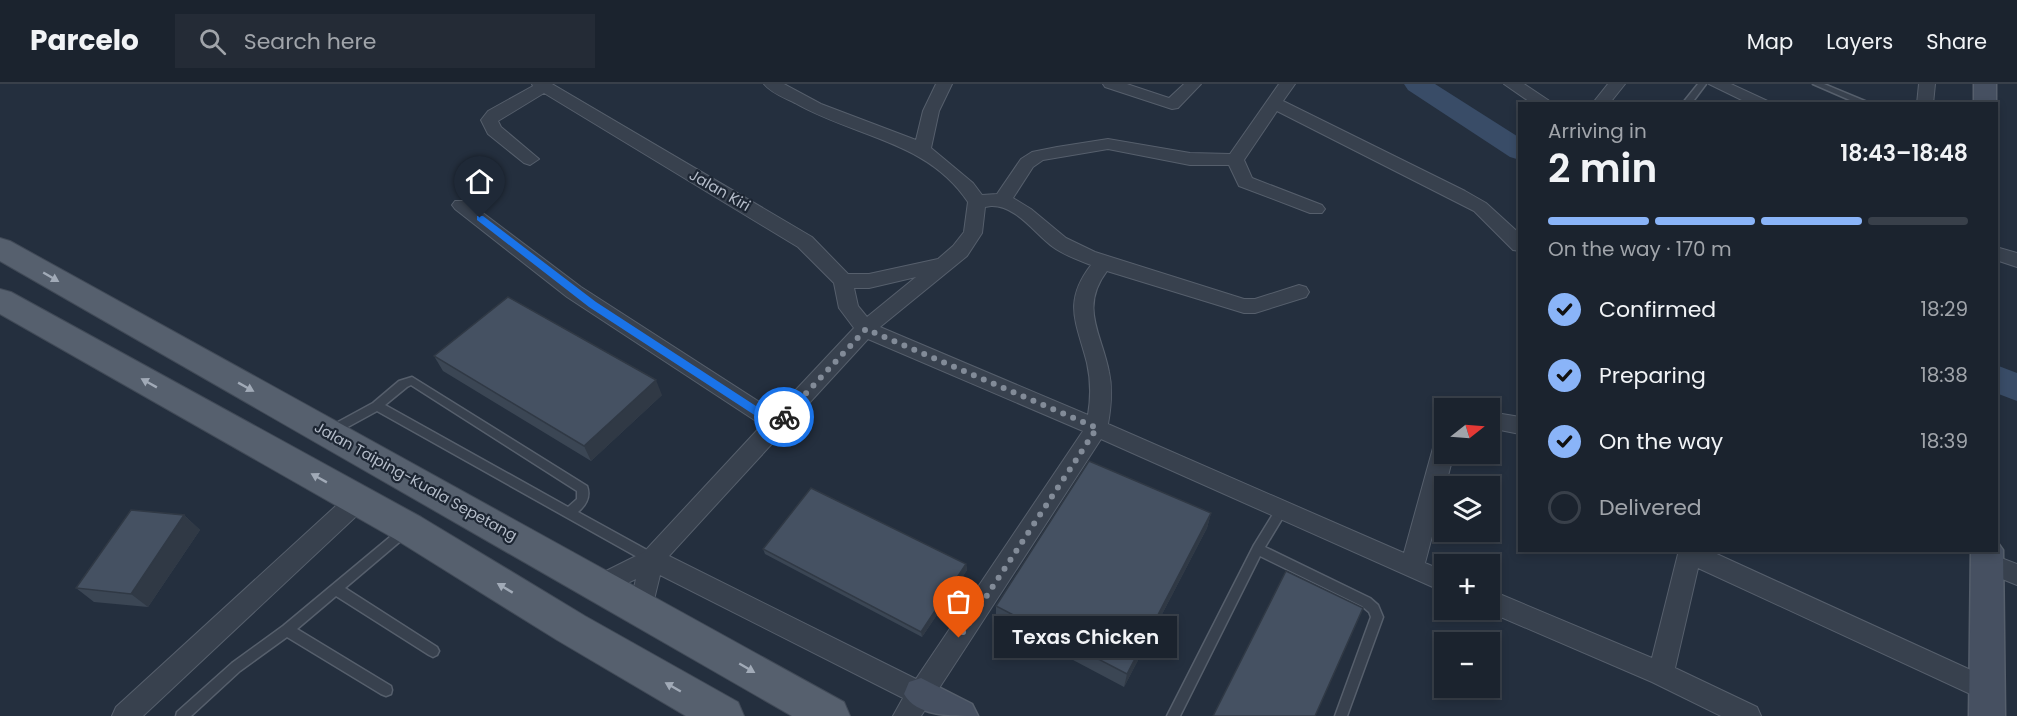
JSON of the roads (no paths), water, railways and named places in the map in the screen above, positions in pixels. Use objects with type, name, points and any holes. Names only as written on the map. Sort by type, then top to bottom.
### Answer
[{"type":"main road","name":"Jalan Taiping-Kuala Sepetang","points":[[0,248],[831,716]]},
{"type":"main road","points":[[0,300],[408,528],[571,628],[724,716]]},
{"type":"street","points":[[600,585],[652,559],[866,329],[960,251],[973,233],[977,202],[967,187],[921,149],[815,108],[772,84]]},
{"type":"street","points":[[921,149],[932,111],[944,84]]},
{"type":"street","points":[[1111,84],[1172,104],[1193,84]]},
{"type":"street","points":[[1236,160],[1287,84]]},
{"type":"street","points":[[1602,102],[1617,84]]},
{"type":"street","points":[[1716,84],[1761,102]]},
{"type":"street","points":[[1985,84],[1985,102]]},
{"type":"street","points":[[530,159],[494,130],[489,120],[494,114],[542,85]]},
{"type":"street","name":"Jalan Kiri","points":[[542,85],[805,242],[843,281],[849,308],[866,329]]},
{"type":"street","points":[[1523,87],[1543,102]]},
{"type":"street","points":[[1274,103],[1480,207],[1518,243]]},
{"type":"street","points":[[1002,200],[1027,163],[1038,156],[1108,144],[1190,159],[1236,160]]},
{"type":"street","points":[[1236,160],[1245,182],[1316,209]]},
{"type":"street","points":[[977,202],[1002,200],[1019,209],[1042,231],[1067,247],[1104,262],[1244,306],[1256,306],[1299,292]]},
{"type":"street","points":[[461,205],[574,292],[777,424]]},
{"type":"street","points":[[1998,254],[2017,260]]},
{"type":"street","points":[[913,705],[1097,428],[1102,392],[1099,370],[1083,319],[1083,304],[1086,289],[1104,262]]},
{"type":"street","points":[[843,281],[869,281],[943,264]]},
{"type":"street","points":[[866,329],[1097,428],[1434,578]]},
{"type":"street","points":[[1500,422],[1518,426]]},
{"type":"street","points":[[1412,568],[1440,464]]},
{"type":"street","points":[[124,716],[358,500]]},
{"type":"street","points":[[1661,674],[1690,552],[1987,703],[1997,563]]},
{"type":"street","points":[[642,608],[652,559]]},
{"type":"street","points":[[652,559],[913,705],[960,716]]},
{"type":"street","points":[[1500,605],[1661,674],[1748,716]]},
{"type":"lane","points":[[1688,102],[1702,84]]},
{"type":"lane","points":[[1817,84],[1863,102]]},
{"type":"lane","points":[[328,432],[377,406],[403,384],[412,381],[583,489],[582,501],[571,511]]},
{"type":"lane","points":[[377,406],[571,511],[652,559]]},
{"type":"lane","points":[[1173,716],[1258,549],[1282,509]]},
{"type":"lane","points":[[182,716],[236,667],[287,630],[408,528]]},
{"type":"lane","points":[[1258,549],[1366,602],[1374,609],[1377,617],[1341,716]]},
{"type":"lane","points":[[336,589],[433,651]]},
{"type":"lane","points":[[287,630],[386,690]]},
{"type":"waterway","points":[[1417,84],[1518,150]]},
{"type":"waterway","points":[[1998,379],[2017,388]]},
{"type":"place","name":"Texas Chicken","points":[[959,638]]}]
